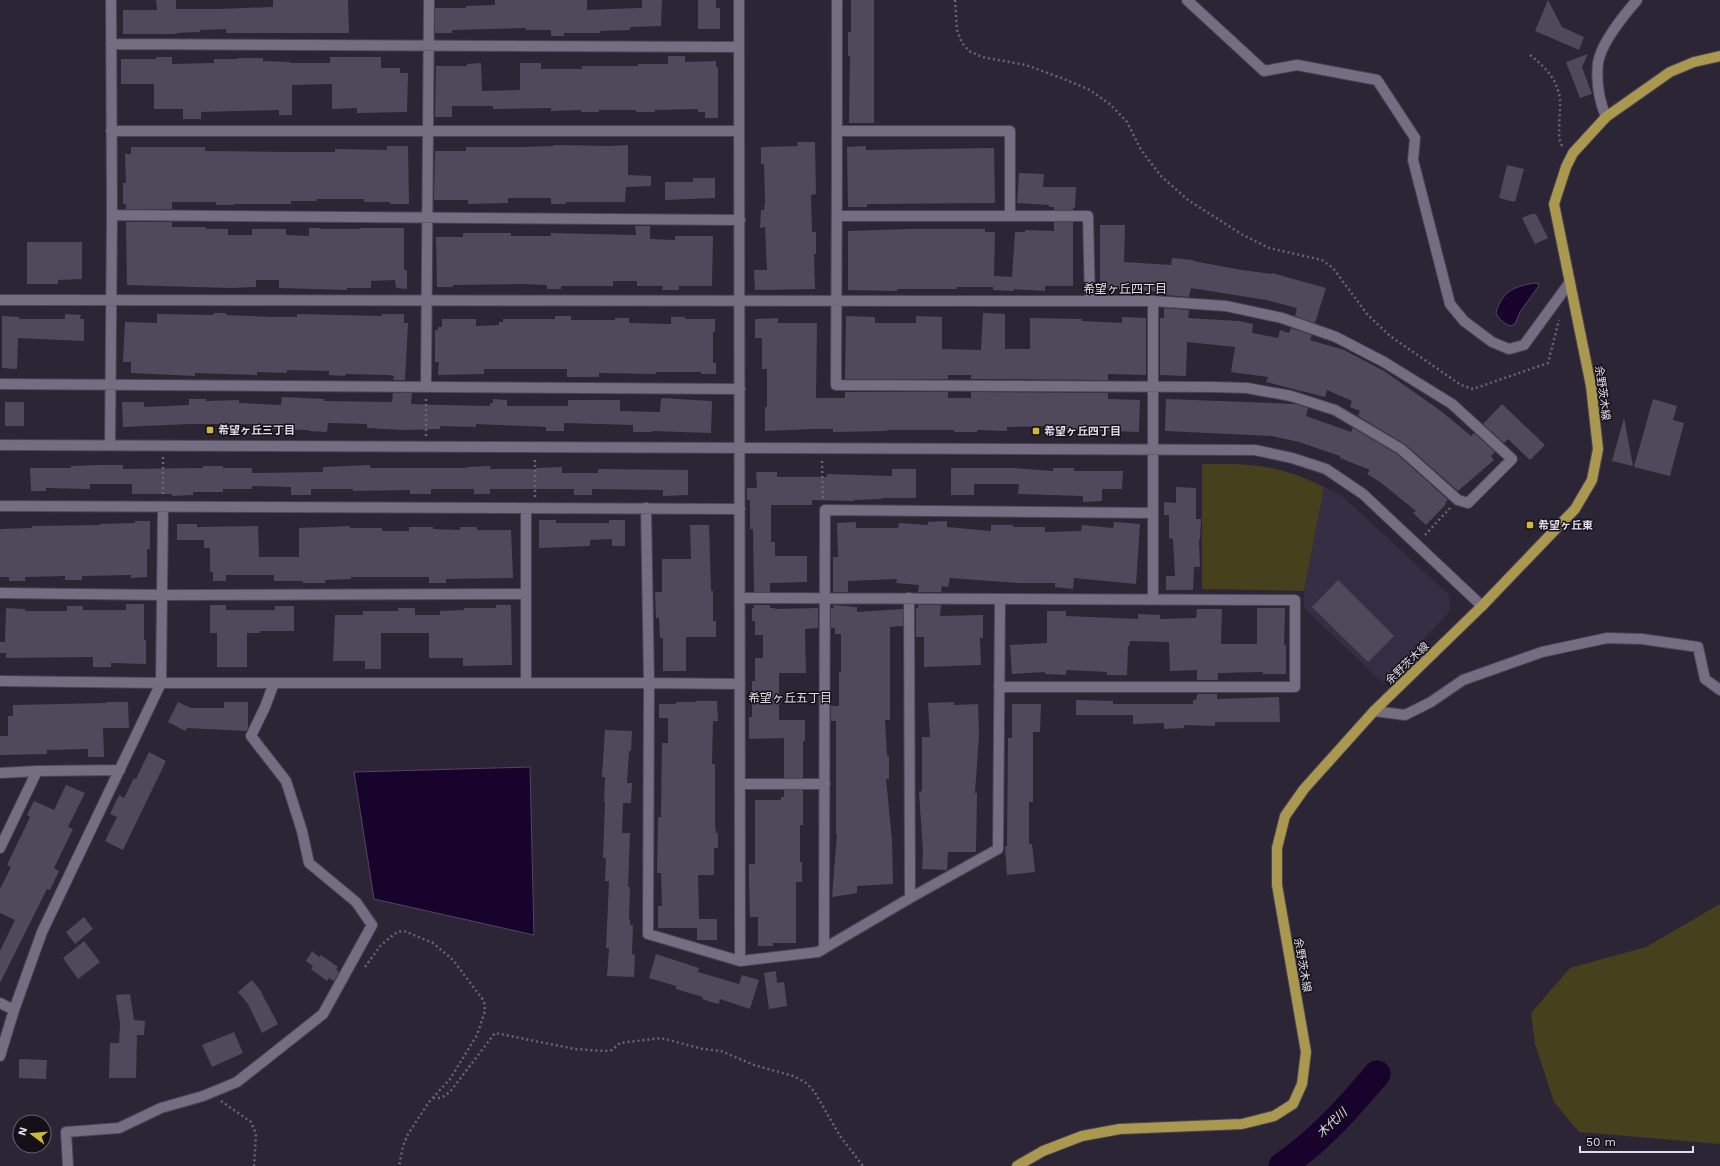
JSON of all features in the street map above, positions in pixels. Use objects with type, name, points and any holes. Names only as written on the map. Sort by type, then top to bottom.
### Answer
[{"type":"main road","name":"余野茨木線","points":[[1017,1166],[1043,1151],[1082,1136],[1120,1129],[1242,1124],[1274,1116],[1293,1104],[1302,1084],[1306,1052],[1277,885],[1277,848],[1285,816],[1304,789],[1374,711],[1482,606],[1574,509],[1592,480],[1598,449],[1591,386],[1554,204],[1566,167],[1573,153],[1606,117],[1670,72],[1694,62],[1720,56]]},
{"type":"street","points":[[110,445],[110,300],[112,215],[111,0]]},
{"type":"street","points":[[426,387],[429,0]]},
{"type":"street","points":[[739,0],[740,960]]},
{"type":"street","points":[[0,300],[427,301],[837,301],[1090,301],[1153,301],[1226,306],[1282,318],[1336,337],[1384,362],[1452,404],[1512,459],[1468,503],[1458,500],[1401,450],[1335,410],[1290,396],[1247,388],[836,385],[837,301],[837,0]]},
{"type":"street","points":[[1187,0],[1264,71],[1297,65],[1377,80],[1415,138],[1413,160],[1450,304],[1464,321],[1492,342],[1509,349],[1524,345],[1570,282]]},
{"type":"street","points":[[1606,117],[1600,101],[1598,62],[1610,38],[1637,0]]},
{"type":"street","points":[[111,44],[739,47]]},
{"type":"street","points":[[111,131],[739,131]]},
{"type":"street","points":[[837,131],[1010,131],[1010,216]]},
{"type":"street","points":[[112,215],[740,220]]},
{"type":"street","points":[[837,216],[1088,216],[1090,301]]},
{"type":"street","points":[[1153,301],[1153,599]]},
{"type":"street","points":[[0,384],[740,389]]},
{"type":"street","points":[[0,445],[1255,450],[1292,458],[1326,469],[1363,494],[1482,606]]},
{"type":"street","points":[[0,506],[740,509]]},
{"type":"street","points":[[0,1056],[14,1010],[42,932],[161,683],[163,507]]},
{"type":"street","points":[[526,683],[526,594],[530,508]]},
{"type":"street","points":[[646,508],[649,683],[648,934],[740,960],[818,952],[998,849],[1000,599]]},
{"type":"street","points":[[824,948],[825,510],[1153,513]]},
{"type":"street","points":[[0,593],[162,595],[526,594]]},
{"type":"street","points":[[740,598],[1295,600],[1295,687],[999,687]]},
{"type":"street","points":[[910,598],[910,898]]},
{"type":"street","points":[[1374,711],[1405,715],[1431,702],[1463,680],[1542,652],[1607,638],[1642,639],[1698,647],[1705,679],[1720,690]]},
{"type":"street","points":[[0,681],[161,683],[740,684]]},
{"type":"street","points":[[68,1166],[66,1132],[119,1128],[161,1108],[210,1093],[237,1082],[323,1014],[372,926],[356,902],[309,862],[302,831],[286,781],[251,736],[265,707],[274,683]]},
{"type":"street","points":[[0,773],[120,770]]},
{"type":"street","points":[[0,848],[37,771]]},
{"type":"street","points":[[740,784],[825,784]]},
{"type":"street","points":[[0,1003],[14,1010]]},
{"type":"path","points":[[955,0],[957,30],[962,43],[969,51],[982,57],[1026,65],[1090,90],[1111,105],[1127,122],[1142,150],[1161,176],[1188,200],[1243,235],[1269,248],[1322,260],[1333,268],[1367,314],[1390,336],[1462,385],[1473,389],[1548,364],[1559,317]]},
{"type":"path","points":[[1530,55],[1542,65],[1552,78],[1559,93],[1561,105],[1558,133],[1559,140],[1562,146],[1573,153]]},
{"type":"path","points":[[426,387],[426,446]]},
{"type":"path","points":[[163,507],[164,445]]},
{"type":"path","points":[[530,508],[535,447]]},
{"type":"path","points":[[821,448],[823,503],[825,510]]},
{"type":"path","points":[[1429,530],[1447,511]]},
{"type":"path","points":[[362,970],[381,945],[397,932],[404,931],[433,943],[453,960],[484,1001],[484,1011],[477,1035],[450,1079],[433,1098],[408,1134],[403,1146],[399,1166]]},
{"type":"path","points":[[433,1098],[441,1098],[450,1092],[495,1033],[575,1049],[605,1051],[612,1050],[620,1043],[660,1038],[702,1049],[720,1051],[754,1065],[793,1076],[805,1082],[814,1091],[840,1136],[863,1166]]},
{"type":"path","points":[[210,1093],[251,1122],[256,1134],[254,1166]]},
{"type":"shaded area","points":[[1535,283],[1539,284],[1538,287],[1520,312],[1515,324],[1511,326],[1502,321],[1496,313],[1502,299],[1515,288]]},
{"type":"shaded area","points":[[1202,464],[1241,464],[1273,468],[1310,480],[1324,487],[1304,591],[1202,589]]},
{"type":"shaded area","points":[[1324,487],[1342,496],[1449,595],[1450,611],[1383,683],[1304,608],[1304,591]]},
{"type":"shaded area","points":[[530,767],[534,935],[374,899],[354,772]]},
{"type":"shaded area","points":[[1720,904],[1720,1144],[1579,1132],[1554,1102],[1535,1044],[1531,1013],[1570,968],[1646,947]]},
{"type":"building","points":[[156,0],[176,0],[176,9],[218,9],[273,7],[273,0],[348,0],[349,33],[226,33],[226,29],[200,30],[200,32],[177,34],[123,34],[123,10],[157,10]]},
{"type":"building","points":[[495,0],[587,0],[587,10],[642,8],[642,0],[662,0],[661,26],[630,27],[630,30],[600,31],[600,33],[564,33],[564,36],[551,36],[551,30],[526,30],[526,28],[452,30],[452,33],[435,33],[435,8],[466,8],[466,6],[495,5]]},
{"type":"building","points":[[698,0],[716,0],[716,8],[720,8],[720,29],[698,29]]},
{"type":"building","points":[[851,0],[874,0],[874,123],[849,123],[850,56],[848,56],[848,32],[851,32]]},
{"type":"building","points":[[1548,0],[1562,27],[1584,37],[1579,50],[1535,31]]},
{"type":"building","points":[[1588,54],[1582,67],[1592,94],[1580,98],[1566,62]]},
{"type":"building","points":[[668,56],[685,56],[685,62],[716,61],[716,67],[718,67],[718,118],[705,118],[705,112],[698,112],[698,109],[655,110],[655,112],[636,112],[636,110],[599,110],[599,112],[581,112],[581,110],[551,111],[551,108],[493,109],[493,106],[452,106],[452,117],[435,117],[436,66],[467,66],[467,64],[481,63],[482,91],[520,90],[520,63],[541,63],[541,69],[582,69],[582,66],[638,66],[638,64],[668,64]]},
{"type":"building","points":[[156,57],[172,57],[172,64],[214,63],[214,59],[238,58],[263,58],[263,61],[290,63],[330,63],[330,57],[381,57],[381,68],[400,68],[400,73],[408,73],[407,112],[357,113],[357,108],[332,109],[332,84],[292,85],[292,115],[279,115],[279,110],[201,112],[201,119],[183,119],[183,109],[154,109],[154,84],[121,84],[121,59],[156,59]]},
{"type":"building","points":[[797,142],[815,142],[816,194],[811,195],[812,232],[816,232],[816,254],[814,254],[815,289],[755,290],[754,270],[767,270],[765,227],[760,228],[761,210],[764,210],[765,202],[764,164],[761,164],[761,147],[798,146]]},
{"type":"building","points":[[554,145],[628,145],[628,175],[651,176],[651,186],[626,187],[625,202],[566,202],[566,204],[551,204],[551,198],[508,198],[508,203],[468,204],[468,200],[434,200],[435,151],[466,151],[466,147],[521,147]]},
{"type":"building","points":[[387,146],[408,146],[409,204],[364,202],[364,199],[317,199],[317,201],[291,201],[291,204],[216,205],[216,202],[172,202],[172,209],[126,209],[126,204],[123,204],[123,183],[126,183],[125,154],[131,154],[131,147],[205,147],[205,151],[335,152],[335,149],[387,150]]},
{"type":"building","points":[[866,146],[866,150],[994,148],[995,203],[867,204],[867,207],[848,207],[847,147]]},
{"type":"building","points":[[1507,165],[1524,169],[1515,202],[1499,198]]},
{"type":"building","points":[[1019,173],[1044,174],[1043,187],[1076,187],[1075,208],[1073,208],[1073,210],[1054,210],[1054,207],[1049,207],[1049,205],[1017,203]]},
{"type":"building","points":[[693,178],[715,178],[715,198],[665,200],[665,182],[693,182]]},
{"type":"building","points":[[1531,214],[1536,214],[1548,238],[1535,244],[1522,218]]},
{"type":"building","points":[[126,222],[172,222],[172,227],[206,227],[206,229],[228,229],[228,235],[252,235],[252,229],[286,229],[286,235],[309,236],[309,228],[404,228],[404,270],[407,270],[407,289],[396,288],[395,280],[371,281],[371,288],[347,288],[347,290],[279,288],[279,280],[256,280],[256,287],[230,288],[127,285]]},
{"type":"building","points":[[1054,222],[1073,222],[1073,286],[1045,286],[1045,291],[1014,289],[1014,291],[993,290],[993,287],[957,287],[957,289],[897,289],[897,291],[848,290],[848,231],[985,229],[985,232],[995,232],[994,276],[1012,277],[1015,232],[1025,232],[1025,230],[1054,231]]},
{"type":"building","points":[[1100,225],[1125,225],[1124,262],[1171,265],[1172,258],[1193,260],[1242,270],[1272,273],[1326,288],[1315,323],[1295,316],[1297,308],[1266,300],[1191,288],[1189,297],[1165,295],[1165,292],[1100,288]]},
{"type":"building","points":[[635,226],[650,226],[650,239],[675,240],[675,236],[713,236],[712,286],[679,286],[679,290],[662,290],[663,286],[637,286],[637,281],[613,281],[613,286],[561,286],[561,289],[547,289],[547,285],[521,284],[453,285],[453,287],[437,287],[436,237],[463,237],[463,233],[511,233],[511,236],[551,236],[551,233],[636,235]]},
{"type":"building","points":[[27,242],[82,242],[82,279],[58,280],[58,284],[27,284]]},
{"type":"building","points":[[1164,308],[1189,310],[1188,318],[1239,321],[1253,324],[1252,333],[1278,338],[1280,330],[1289,333],[1291,328],[1312,335],[1310,340],[1344,350],[1384,371],[1441,411],[1471,436],[1474,433],[1495,452],[1491,456],[1494,460],[1458,491],[1405,444],[1358,416],[1360,411],[1350,407],[1352,401],[1327,390],[1325,397],[1266,382],[1268,377],[1231,372],[1235,347],[1187,342],[1186,376],[1160,375],[1160,318],[1164,318]]},
{"type":"building","points":[[214,313],[273,317],[297,317],[297,314],[382,316],[382,314],[404,314],[404,323],[408,323],[405,380],[393,380],[394,376],[388,375],[329,375],[329,371],[287,370],[287,373],[257,372],[257,375],[195,373],[195,376],[131,373],[131,362],[123,362],[125,322],[157,323],[157,314],[213,315]]},
{"type":"building","points":[[983,313],[1005,314],[1005,349],[1030,349],[1030,318],[1082,319],[1082,321],[1122,323],[1122,317],[1146,318],[1146,375],[1108,374],[1108,380],[971,379],[971,375],[948,375],[948,379],[845,379],[846,316],[875,317],[875,323],[916,323],[916,316],[942,317],[942,349],[981,350]]},
{"type":"building","points":[[65,314],[81,315],[80,319],[84,319],[84,341],[18,338],[17,369],[2,368],[2,316],[19,317],[19,319],[65,319]]},
{"type":"building","points":[[555,316],[571,316],[571,320],[615,320],[615,318],[629,318],[629,323],[671,324],[671,317],[685,317],[685,319],[715,319],[715,332],[713,332],[713,363],[716,363],[716,374],[701,374],[701,372],[656,372],[656,374],[599,373],[599,377],[567,377],[567,369],[484,369],[484,374],[438,375],[439,362],[435,362],[435,330],[438,330],[438,327],[442,327],[442,319],[476,319],[476,326],[499,325],[499,322],[503,322],[503,319],[555,319]]},
{"type":"building","points":[[778,318],[778,323],[817,323],[816,398],[845,398],[845,392],[948,392],[948,398],[971,398],[971,392],[1108,393],[1108,399],[1140,400],[1139,432],[1052,429],[1052,426],[1007,427],[1007,431],[977,430],[977,432],[954,432],[954,430],[887,430],[833,432],[833,429],[765,431],[765,407],[767,407],[767,369],[762,369],[762,338],[755,338],[755,319]]},
{"type":"building","points":[[393,393],[412,393],[411,404],[440,405],[490,406],[490,403],[493,403],[493,399],[507,400],[507,406],[568,406],[568,400],[620,400],[620,411],[660,412],[661,398],[712,401],[711,433],[652,431],[633,432],[633,425],[564,423],[564,431],[546,431],[546,427],[476,424],[476,427],[440,426],[440,429],[404,430],[367,428],[367,424],[328,423],[327,432],[265,429],[252,427],[252,424],[189,424],[123,427],[122,402],[144,402],[144,407],[189,405],[189,399],[206,399],[206,401],[239,400],[239,403],[281,405],[282,397],[324,399],[324,401],[392,402]]},
{"type":"building","points":[[1166,399],[1296,404],[1308,408],[1306,416],[1351,432],[1353,428],[1397,454],[1448,500],[1426,525],[1413,513],[1416,511],[1380,482],[1367,474],[1370,470],[1340,458],[1340,456],[1299,442],[1272,436],[1165,431]]},
{"type":"building","points":[[1653,399],[1677,406],[1673,420],[1684,423],[1670,476],[1634,467]]},
{"type":"building","points":[[5,402],[24,402],[24,426],[5,426]]},
{"type":"building","points":[[1502,404],[1545,445],[1530,460],[1508,439],[1504,443],[1483,424]]},
{"type":"building","points":[[1624,418],[1633,466],[1612,461]]},
{"type":"building","points":[[123,465],[123,469],[203,468],[203,466],[223,466],[223,468],[252,468],[252,473],[323,472],[323,467],[370,465],[370,468],[467,468],[490,466],[490,469],[536,469],[562,467],[562,473],[598,473],[598,469],[688,470],[688,495],[663,496],[663,490],[592,489],[592,495],[574,495],[574,489],[490,489],[490,494],[474,494],[474,489],[431,489],[431,494],[410,494],[410,490],[353,491],[353,489],[311,489],[311,495],[291,495],[291,487],[252,486],[252,489],[223,489],[223,492],[193,492],[193,495],[172,496],[172,494],[132,494],[132,484],[90,484],[90,489],[46,488],[46,491],[31,491],[30,468],[71,468],[71,466]]},
{"type":"building","points":[[951,468],[1014,468],[1053,471],[1053,468],[1074,468],[1074,471],[1123,471],[1122,489],[1102,489],[1102,501],[1083,502],[1083,496],[1018,494],[1019,484],[974,484],[974,495],[951,495]]},
{"type":"building","points":[[892,469],[916,469],[916,498],[882,498],[854,501],[812,500],[812,505],[771,505],[771,542],[775,542],[775,556],[807,556],[807,582],[770,583],[770,592],[754,592],[753,529],[750,529],[750,500],[747,500],[747,488],[757,488],[756,472],[777,472],[777,477],[827,477],[827,474],[892,476]]},
{"type":"building","points":[[1176,487],[1196,488],[1196,519],[1201,519],[1199,539],[1200,567],[1194,567],[1193,590],[1166,590],[1166,576],[1175,576],[1173,539],[1169,538],[1169,515],[1164,515],[1164,502],[1176,503]]},
{"type":"building","points":[[539,520],[556,520],[556,523],[609,523],[609,520],[625,520],[625,546],[612,546],[612,539],[590,540],[590,546],[539,548]]},
{"type":"building","points":[[135,521],[150,521],[150,549],[147,549],[147,577],[131,578],[131,575],[82,576],[82,580],[65,580],[65,576],[25,577],[25,581],[9,581],[9,577],[0,577],[0,529],[32,528],[32,526],[135,523]]},
{"type":"building","points":[[947,521],[947,527],[991,531],[991,525],[1013,525],[1013,527],[1045,527],[1045,532],[1081,531],[1082,525],[1113,528],[1114,522],[1140,524],[1136,584],[1074,578],[1073,589],[1055,587],[1055,583],[1019,583],[950,578],[948,587],[942,586],[941,592],[918,592],[919,585],[896,583],[897,579],[848,581],[848,592],[833,592],[833,557],[838,557],[837,523],[856,522],[856,528],[898,528],[899,523],[928,525],[928,522]]},
{"type":"building","points":[[177,524],[197,524],[197,527],[258,526],[259,557],[299,557],[299,528],[350,526],[350,528],[382,528],[382,531],[409,531],[409,527],[433,527],[433,529],[460,530],[460,527],[477,527],[477,530],[511,530],[513,578],[446,579],[446,583],[429,583],[429,577],[351,577],[351,579],[325,580],[325,583],[303,583],[303,581],[274,581],[274,575],[226,575],[226,581],[213,581],[213,572],[210,572],[210,548],[204,548],[204,540],[177,540]]},
{"type":"building","points":[[690,525],[709,525],[711,591],[713,591],[713,621],[716,621],[716,637],[686,637],[686,671],[663,671],[663,638],[660,638],[659,618],[656,618],[655,592],[662,592],[662,559],[691,559]]},
{"type":"building","points":[[1338,580],[1394,636],[1368,662],[1312,607]]},
{"type":"building","points":[[126,604],[144,604],[146,664],[111,663],[111,667],[93,667],[93,657],[6,658],[6,653],[0,653],[0,642],[5,642],[6,608],[25,609],[25,611],[67,611],[67,606],[83,606],[83,610],[126,610]]},
{"type":"building","points":[[210,605],[226,605],[226,610],[275,610],[275,606],[294,606],[294,631],[260,631],[260,633],[247,633],[247,667],[217,667],[217,633],[210,633]]},
{"type":"building","points":[[496,605],[511,605],[512,665],[463,666],[463,658],[429,658],[429,633],[381,633],[381,669],[365,669],[365,661],[333,661],[335,615],[363,615],[363,611],[398,611],[398,608],[415,608],[415,615],[440,615],[440,611],[464,610],[464,608],[496,608]]},
{"type":"building","points":[[754,605],[770,605],[770,608],[775,609],[818,608],[818,628],[805,629],[806,673],[779,673],[779,720],[805,720],[805,741],[803,741],[803,778],[784,778],[784,738],[749,739],[749,717],[752,717],[752,681],[755,681],[755,658],[763,658],[763,635],[755,635],[755,621],[752,621],[752,608],[754,608]]},
{"type":"building","points":[[833,605],[857,607],[857,612],[903,609],[903,626],[890,627],[890,720],[885,720],[887,756],[889,756],[889,779],[886,779],[892,840],[893,884],[857,886],[857,893],[832,897],[837,834],[836,721],[831,721],[831,706],[839,706],[839,672],[841,672],[841,634],[835,634],[835,628],[831,628],[831,608],[834,608]]},
{"type":"building","points":[[918,605],[941,605],[940,616],[983,615],[983,638],[980,638],[981,665],[924,667],[924,637],[916,637],[916,608],[918,608]]},
{"type":"building","points":[[1257,608],[1285,608],[1284,645],[1286,645],[1286,674],[1263,674],[1263,672],[1218,673],[1218,680],[1197,680],[1197,670],[1170,671],[1169,642],[1130,641],[1128,646],[1127,675],[1107,675],[1107,672],[1066,670],[1066,675],[1045,674],[1045,672],[1012,674],[1010,645],[1047,643],[1047,611],[1066,611],[1066,616],[1138,619],[1138,614],[1160,615],[1160,619],[1196,618],[1197,609],[1222,609],[1221,644],[1257,644]]},
{"type":"building","points":[[1197,694],[1217,694],[1217,699],[1279,697],[1280,722],[1215,722],[1215,726],[1184,725],[1184,728],[1164,729],[1164,723],[1133,724],[1133,715],[1076,715],[1076,700],[1113,701],[1113,704],[1193,704],[1193,700],[1196,700]]},
{"type":"building","points":[[717,701],[718,721],[713,721],[712,764],[715,764],[715,824],[716,833],[718,833],[718,848],[714,848],[714,875],[698,875],[699,919],[717,919],[717,940],[697,940],[697,928],[658,928],[658,906],[662,906],[661,873],[657,873],[658,817],[661,817],[662,743],[668,743],[668,718],[659,718],[659,704],[676,704],[676,702]]},
{"type":"building","points":[[128,702],[129,728],[103,728],[104,757],[88,757],[88,749],[47,750],[47,754],[0,755],[0,736],[8,736],[8,716],[13,716],[13,705]]},
{"type":"building","points":[[178,702],[191,708],[224,708],[224,702],[248,702],[248,728],[246,731],[187,728],[185,731],[168,722]]},
{"type":"building","points":[[954,702],[954,705],[978,704],[979,735],[975,793],[977,793],[976,852],[948,852],[947,870],[922,869],[923,852],[919,792],[922,791],[922,737],[930,737],[928,703]]},
{"type":"building","points":[[1012,704],[1041,704],[1040,732],[1033,732],[1033,802],[1029,802],[1029,844],[1032,844],[1035,872],[1007,875],[1005,847],[1007,846],[1008,738],[1012,738]]},
{"type":"building","points":[[605,730],[632,731],[627,783],[632,783],[631,803],[623,803],[622,833],[630,833],[628,887],[630,887],[629,919],[630,925],[633,925],[632,954],[635,955],[634,977],[607,976],[609,948],[606,948],[609,881],[605,881],[606,858],[603,858],[605,777],[602,777]]},
{"type":"building","points":[[149,752],[166,761],[123,850],[105,841],[117,817],[110,814],[119,795],[124,798],[134,778],[136,779]]},
{"type":"building","points":[[66,785],[85,793],[68,827],[73,829],[54,868],[59,871],[50,890],[47,889],[0,983],[0,951],[15,920],[0,913],[0,889],[11,867],[7,865],[30,817],[27,815],[34,801],[54,810]]},
{"type":"building","points":[[784,790],[803,790],[803,825],[800,825],[800,862],[802,862],[802,882],[796,882],[796,943],[773,943],[773,946],[758,946],[758,917],[750,917],[749,881],[749,864],[755,864],[755,800],[781,800],[781,797],[784,797]]},
{"type":"building","points":[[84,917],[93,929],[75,944],[66,932]]},
{"type":"building","points":[[84,941],[100,962],[78,979],[63,958]]},
{"type":"building","points":[[312,951],[319,957],[321,955],[338,967],[336,969],[339,972],[334,981],[329,978],[327,981],[311,969],[313,966],[306,961]]},
{"type":"building","points":[[656,954],[699,968],[698,972],[739,984],[742,975],[759,980],[750,1009],[720,999],[719,1004],[711,1002],[702,999],[703,997],[676,989],[676,986],[649,978]]},
{"type":"building","points":[[776,971],[777,983],[784,982],[787,1006],[769,1009],[764,973]]},
{"type":"building","points":[[252,980],[260,990],[278,1024],[262,1033],[248,1004],[238,992]]},
{"type":"building","points":[[130,994],[134,1020],[145,1021],[144,1035],[137,1035],[136,1078],[109,1078],[110,1043],[119,1043],[120,1024],[116,995]]},
{"type":"building","points":[[234,1032],[243,1053],[212,1067],[202,1045]]},
{"type":"building","points":[[19,1059],[47,1060],[46,1079],[19,1078]]},
{"type":"waterway","name":"木代川","points":[[1282,1166],[1321,1135],[1377,1074]]},
{"type":"place","name":"希望ヶ丘三丁目","points":[[210,430]]},
{"type":"place","name":"希望ヶ丘四丁目","points":[[1036,431]]},
{"type":"place","name":"希望ヶ丘東","points":[[1530,525]]},
{"type":"district","name":"希望ヶ丘四丁目","points":[[1125,289]]},
{"type":"district","name":"希望ヶ丘五丁目","points":[[790,698]]}]
